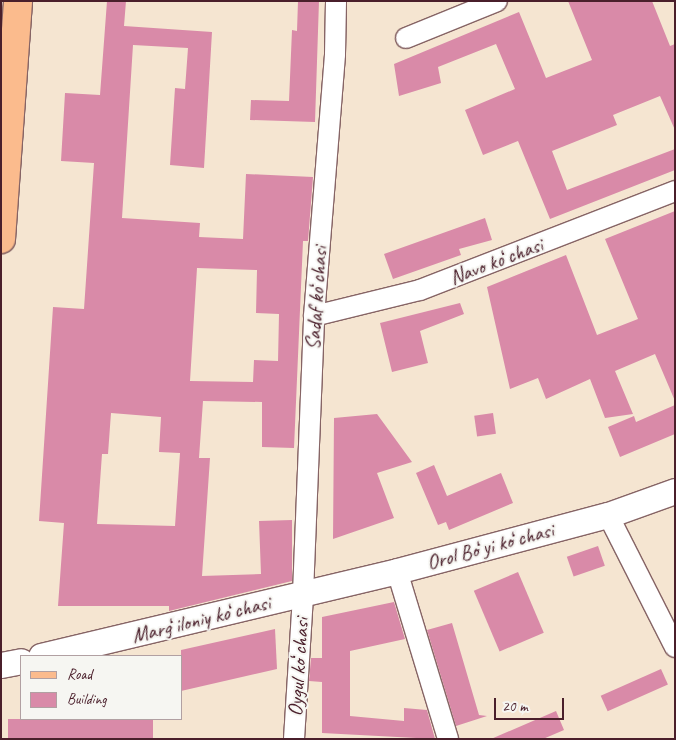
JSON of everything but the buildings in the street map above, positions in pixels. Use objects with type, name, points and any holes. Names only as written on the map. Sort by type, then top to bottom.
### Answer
[{"type":"main road","points":[[1,239],[18,1]]},
{"type":"street","name":"Sadaf koʻchasi","points":[[303,594],[314,316],[335,54],[336,1]]},
{"type":"street","points":[[406,38],[497,1]]},
{"type":"street","name":"Navo koʻchasi","points":[[314,316],[420,290],[675,191]]},
{"type":"street","name":"Orol Boʻyi koʻchasi","points":[[303,594],[608,515],[675,491]]},
{"type":"street","points":[[608,515],[675,647]]},
{"type":"street","points":[[397,571],[448,739]]},
{"type":"street","name":"Margʻiloniy koʻchasi","points":[[45,655],[303,594]]},
{"type":"street","name":"Oygul koʻchasi","points":[[294,739],[303,594]]},
{"type":"street","points":[[1,665],[20,661]]}]
